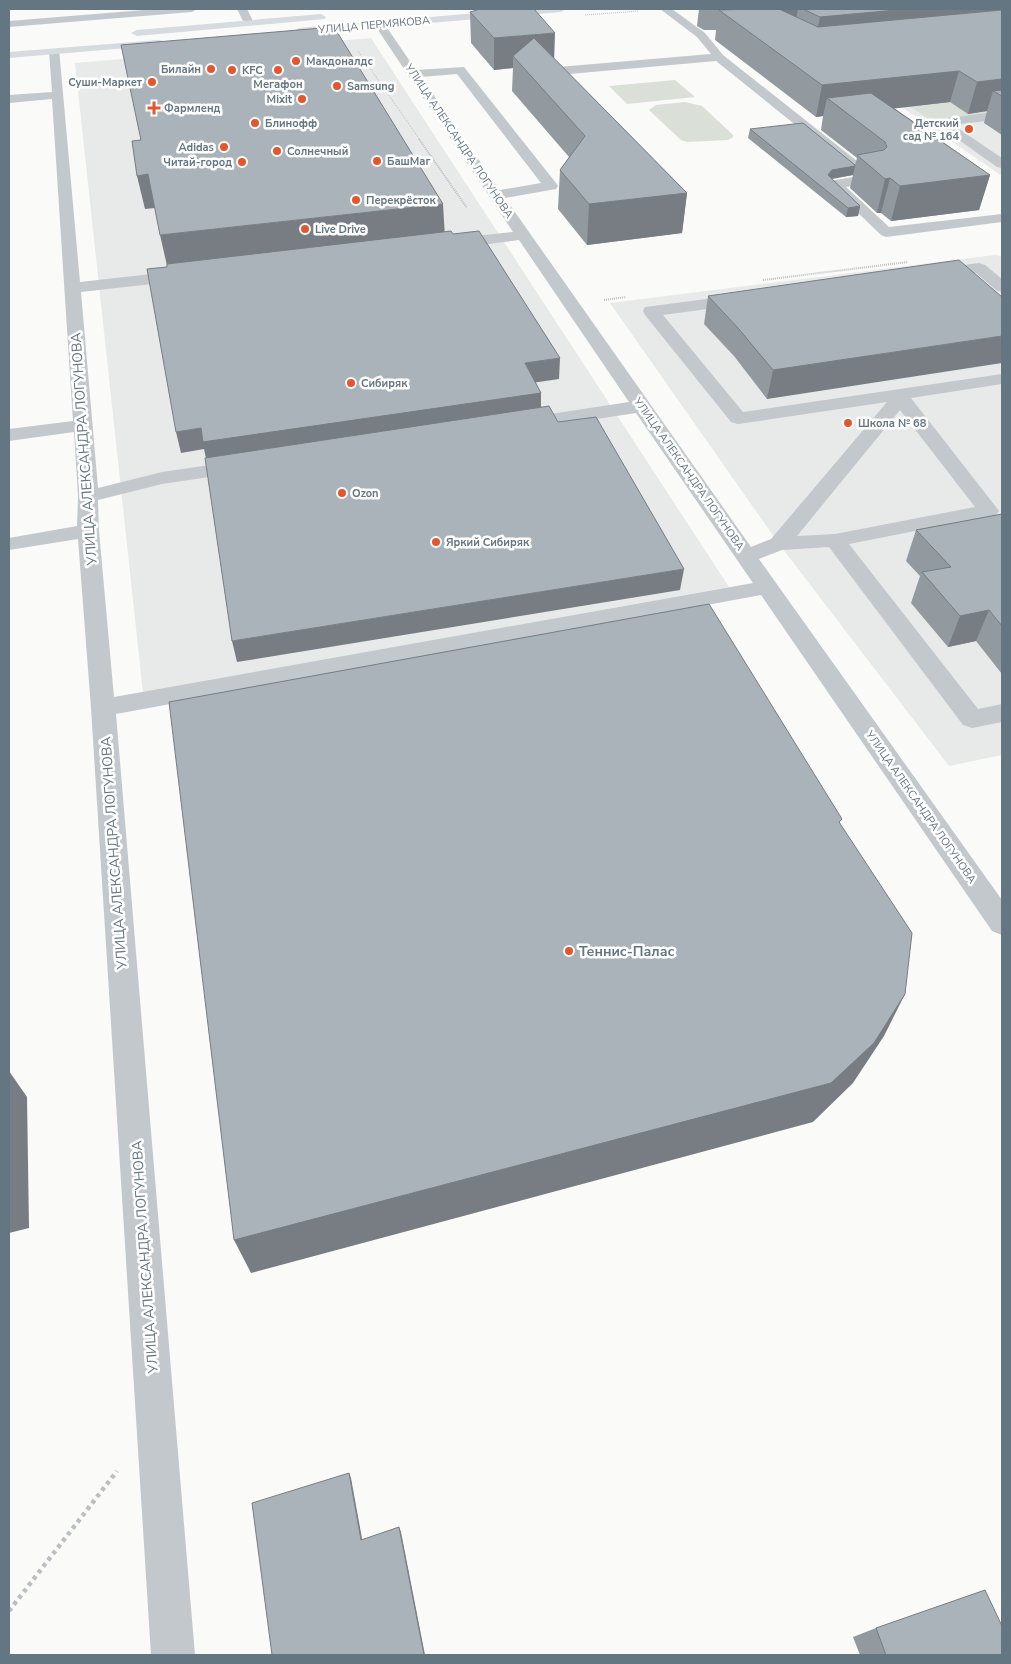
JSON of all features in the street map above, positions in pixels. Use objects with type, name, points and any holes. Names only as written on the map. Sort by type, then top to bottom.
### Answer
[{"type":"main road","name":"УЛИЦА ПЕРМЯКОВА","points":[[290,32],[561,9]]},
{"type":"main road","name":"УЛИЦА ПЕРМЯКОВА","points":[[124,34],[335,16]]},
{"type":"main road","points":[[9,55],[172,42]]},
{"type":"street","points":[[9,24],[192,9]]},
{"type":"street","points":[[242,9],[249,23]]},
{"type":"street","points":[[665,9],[701,35],[719,57],[871,179],[836,184],[886,232],[1002,218]]},
{"type":"street","name":"УЛИЦА АЛЕКСАНДРА ЛОГУНОВА","points":[[379,24],[495,194],[518,235],[570,304],[642,406],[1002,923]]},
{"type":"street","points":[[701,35],[719,34]]},
{"type":"street","name":"УЛИЦА АЛЕКСАНДРА ЛОГУНОВА","points":[[55,51],[88,496],[88,531],[174,1655]]},
{"type":"street","points":[[558,72],[719,57]]},
{"type":"street","points":[[413,74],[460,70],[551,186],[495,194]]},
{"type":"street","points":[[9,99],[58,94]]},
{"type":"street","points":[[1002,116],[941,123],[1002,164]]},
{"type":"street","points":[[437,245],[518,235]]},
{"type":"street","points":[[918,268],[979,268],[1002,286]]},
{"type":"street","points":[[73,288],[198,273]]},
{"type":"street","points":[[757,289],[651,312],[738,418],[902,396],[1002,379]]},
{"type":"street","points":[[968,384],[1002,395]]},
{"type":"street","points":[[746,556],[779,544],[835,540],[996,510],[902,396]]},
{"type":"street","points":[[779,544],[902,396]]},
{"type":"street","points":[[500,428],[642,406]]},
{"type":"street","points":[[9,435],[82,425]]},
{"type":"street","points":[[88,496],[162,478],[259,463]]},
{"type":"street","points":[[9,544],[88,531]]},
{"type":"street","points":[[835,540],[972,719],[1002,713]]},
{"type":"street","points":[[103,708],[768,587]]},
{"type":"path","points":[[355,47],[474,217],[518,235]]},
{"type":"path","points":[[757,289],[918,268]]},
{"type":"path","points":[[570,304],[629,296]]},
{"type":"path","points":[[9,1611],[121,1465]]},
{"type":"shaded area","points":[[371,38],[729,587],[143,693],[75,63]]},
{"type":"shaded area","name":"Детский сад № 164","points":[[1002,69],[1002,176],[867,83]]},
{"type":"shaded area","points":[[675,80],[695,97],[627,104],[609,86]]},
{"type":"shaded area","points":[[877,84],[996,113],[930,120]]},
{"type":"shaded area","points":[[685,102],[702,106],[733,137],[728,140],[687,142],[681,140],[649,110],[656,105]]},
{"type":"shaded area","name":"Школа № 68","points":[[995,255],[1002,256],[1002,755],[949,766],[779,544],[610,303]]},
{"type":"building","points":[[480,9],[534,9],[555,33],[494,38],[470,12]]},
{"type":"building","points":[[779,9],[818,27],[1002,10],[1002,79],[977,82],[959,71],[822,85],[719,10]]},
{"type":"building","points":[[803,9],[907,9],[820,17]]},
{"type":"building","name":"Солнечный","points":[[334,27],[443,204],[160,235],[148,174],[137,176],[132,141],[141,140],[121,45]]},
{"type":"building","points":[[534,38],[687,193],[589,204],[560,170],[585,136],[513,56]]},
{"type":"building","points":[[1002,90],[1002,96],[993,91]]},
{"type":"building","points":[[871,93],[990,175],[900,186],[890,178],[885,179],[857,155],[884,150],[887,147],[885,142],[827,98]]},
{"type":"building","points":[[803,123],[855,165],[832,170],[828,175],[860,206],[848,208],[750,129]]},
{"type":"building","points":[[451,231],[453,234],[479,231],[560,358],[525,363],[541,393],[203,442],[201,428],[176,432],[147,269],[167,267],[167,264]]},
{"type":"building","points":[[959,260],[1002,297],[1002,336],[773,370],[708,296]]},
{"type":"building","name":"Яркий Сибиряк","points":[[549,406],[558,422],[596,417],[684,569],[232,641],[205,458]]},
{"type":"building","points":[[1002,514],[1002,626],[989,610],[960,616],[922,572],[951,567],[916,530]]},
{"type":"building","name":"Теннис-Палас","points":[[709,604],[842,819],[839,822],[912,933],[905,994],[874,1043],[831,1083],[234,1240],[169,702]]},
{"type":"building","points":[[349,1473],[361,1540],[399,1527],[424,1655],[272,1655],[252,1503]]},
{"type":"building","points":[[985,1590],[1002,1626],[1002,1655],[886,1655],[876,1628]]},
{"type":"place","name":"Макдоналдс","points":[[296,61]]},
{"type":"place","name":"Билайн","points":[[211,69]]},
{"type":"place","name":"KFC","points":[[232,70]]},
{"type":"place","name":"Мегафон","points":[[278,70]]},
{"type":"place","name":"Суши-Маркет","points":[[152,82]]},
{"type":"place","name":"Samsung","points":[[337,86]]},
{"type":"place","name":"Mixit","points":[[302,99]]},
{"type":"place","name":"Фармленд","points":[[154,108]]},
{"type":"place","name":"Блинофф","points":[[255,123]]},
{"type":"place","name":"Детский сад № 164","points":[[969,129]]},
{"type":"place","name":"Adidas","points":[[224,147]]},
{"type":"place","name":"Солнечный","points":[[277,151]]},
{"type":"place","name":"БашМаг","points":[[377,161]]},
{"type":"place","name":"Читай-город","points":[[242,162]]},
{"type":"place","name":"Перекрёсток","points":[[356,200]]},
{"type":"place","name":"Live Drive","points":[[305,229]]},
{"type":"place","name":"Сибиряк","points":[[351,383]]},
{"type":"place","name":"Школа № 68","points":[[848,423]]},
{"type":"place","name":"Ozon","points":[[342,493]]},
{"type":"place","name":"Яркий Сибиряк","points":[[436,542]]},
{"type":"place","name":"Теннис-Палас","points":[[569,951]]}]
